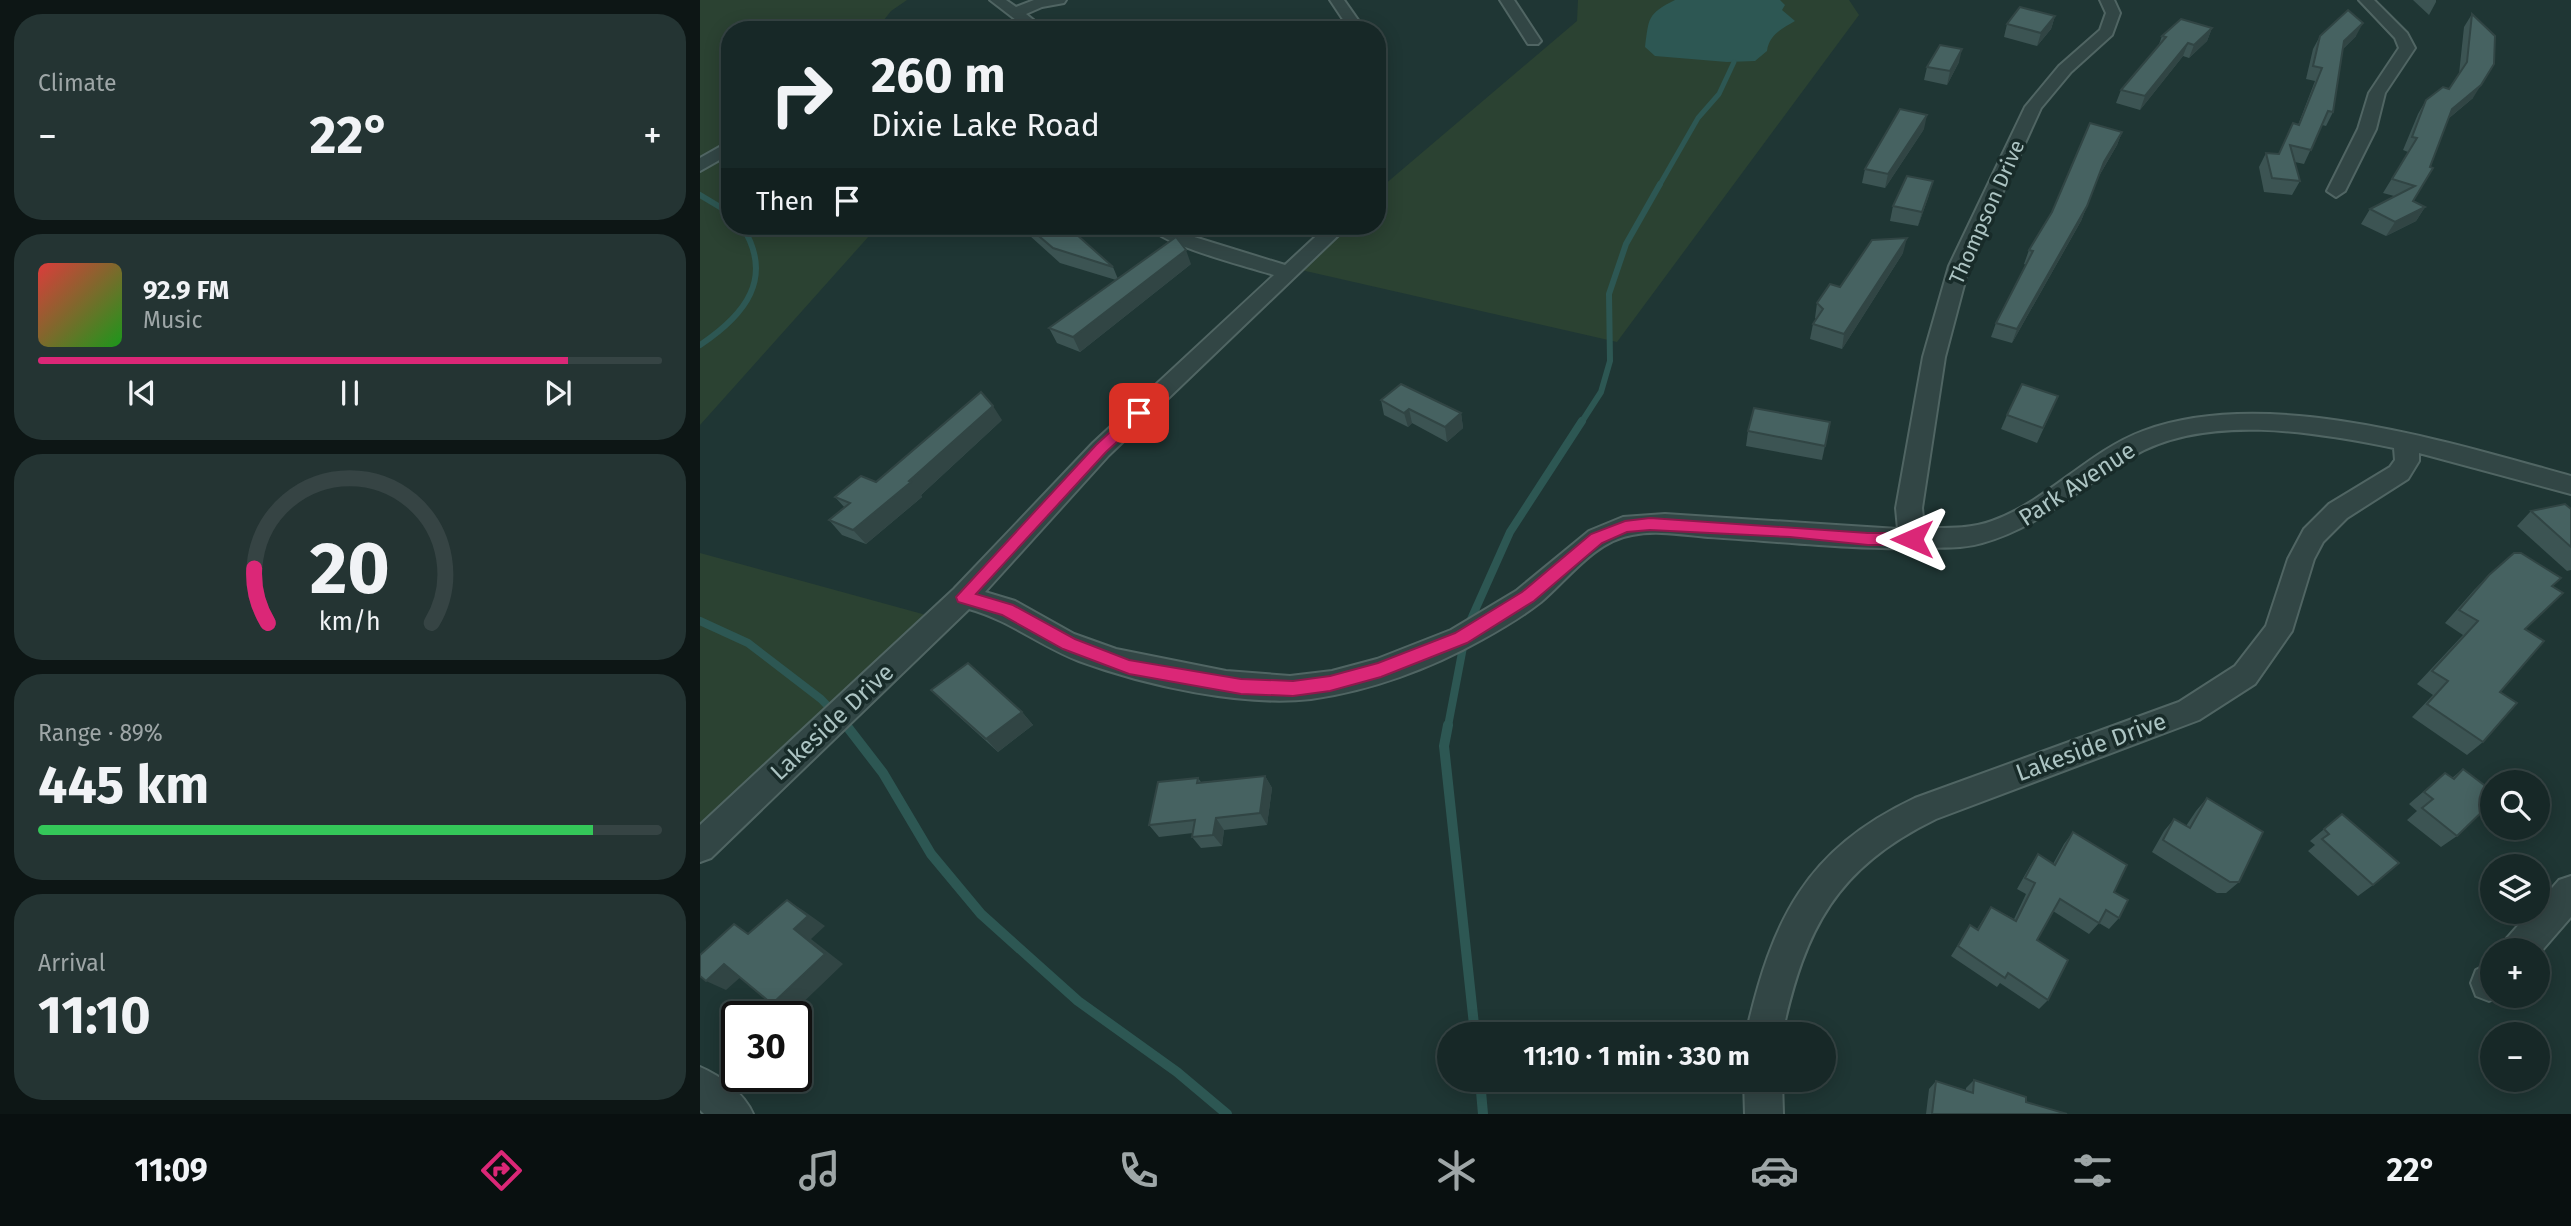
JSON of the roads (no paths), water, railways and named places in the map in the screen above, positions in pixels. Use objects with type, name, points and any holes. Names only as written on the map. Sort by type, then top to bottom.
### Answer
[{"type":"street","points":[[997,0],[1026,21]]},
{"type":"street","points":[[1015,13],[1040,3],[1066,0]]},
{"type":"street","points":[[1337,0],[1352,21]]},
{"type":"street","points":[[1507,0],[1533,41]]},
{"type":"street","name":"Thompson Drive","points":[[1912,539],[1909,508],[1934,358],[1959,266],[2034,107],[2065,69],[2108,32],[2113,13],[2107,0]]},
{"type":"street","points":[[2336,191],[2367,129],[2377,93],[2407,48],[2402,36],[2366,0]]},
{"type":"street","points":[[700,166],[721,152]]},
{"type":"street","points":[[1175,235],[1290,273]]},
{"type":"street","name":"Lakeside Drive","points":[[700,848],[964,597],[1101,449],[1329,235]]},
{"type":"street","name":"Park Avenue","points":[[964,597],[1007,610],[1069,644],[1129,667],[1241,687],[1293,689],[1381,670],[1461,638],[1528,597],[1596,539],[1625,527],[1650,524],[1790,531],[1868,539],[1972,537],[2012,526],[2125,449],[2153,437],[2189,427],[2228,423],[2271,424],[2406,442],[2571,485]]},
{"type":"street","name":"Lakeside Drive","points":[[1766,1022],[1773,985],[1792,934],[1816,895],[1847,858],[1885,829],[1926,808],[2189,711],[2245,675],[2278,631],[2301,559],[2313,536],[2338,511],[2399,473],[2407,461],[2406,442]]},
{"type":"street","points":[[2530,938],[2571,892]]},
{"type":"street","points":[[700,1086],[734,1114]]},
{"type":"street","points":[[1763,1092],[1764,1114]]},
{"type":"water","points":[[1675,0],[1780,0],[1785,5],[1782,10],[1795,21],[1776,33],[1767,51],[1755,61],[1727,62],[1655,56],[1645,47],[1649,23],[1654,13]]},
{"type":"waterway","points":[[1659,186],[1698,118],[1719,94],[1734,62]]},
{"type":"waterway","points":[[1581,423],[1601,392],[1610,361],[1609,294],[1626,244],[1660,184]]},
{"type":"waterway","points":[[700,195],[721,208]]},
{"type":"waterway","points":[[700,345],[730,321],[750,294],[755,279],[756,262],[747,235]]},
{"type":"waterway","points":[[1468,626],[1510,532],[1582,421]]},
{"type":"waterway","points":[[700,621],[748,643],[821,699],[847,726]]},
{"type":"waterway","points":[[1448,726],[1464,642]]},
{"type":"waterway","points":[[846,725],[883,773],[931,854],[981,914],[1078,1001],[1177,1072],[1227,1114]]},
{"type":"waterway","points":[[1448,725],[1444,746],[1474,1022]]},
{"type":"waterway","points":[[1481,1092],[1483,1114]]}]
